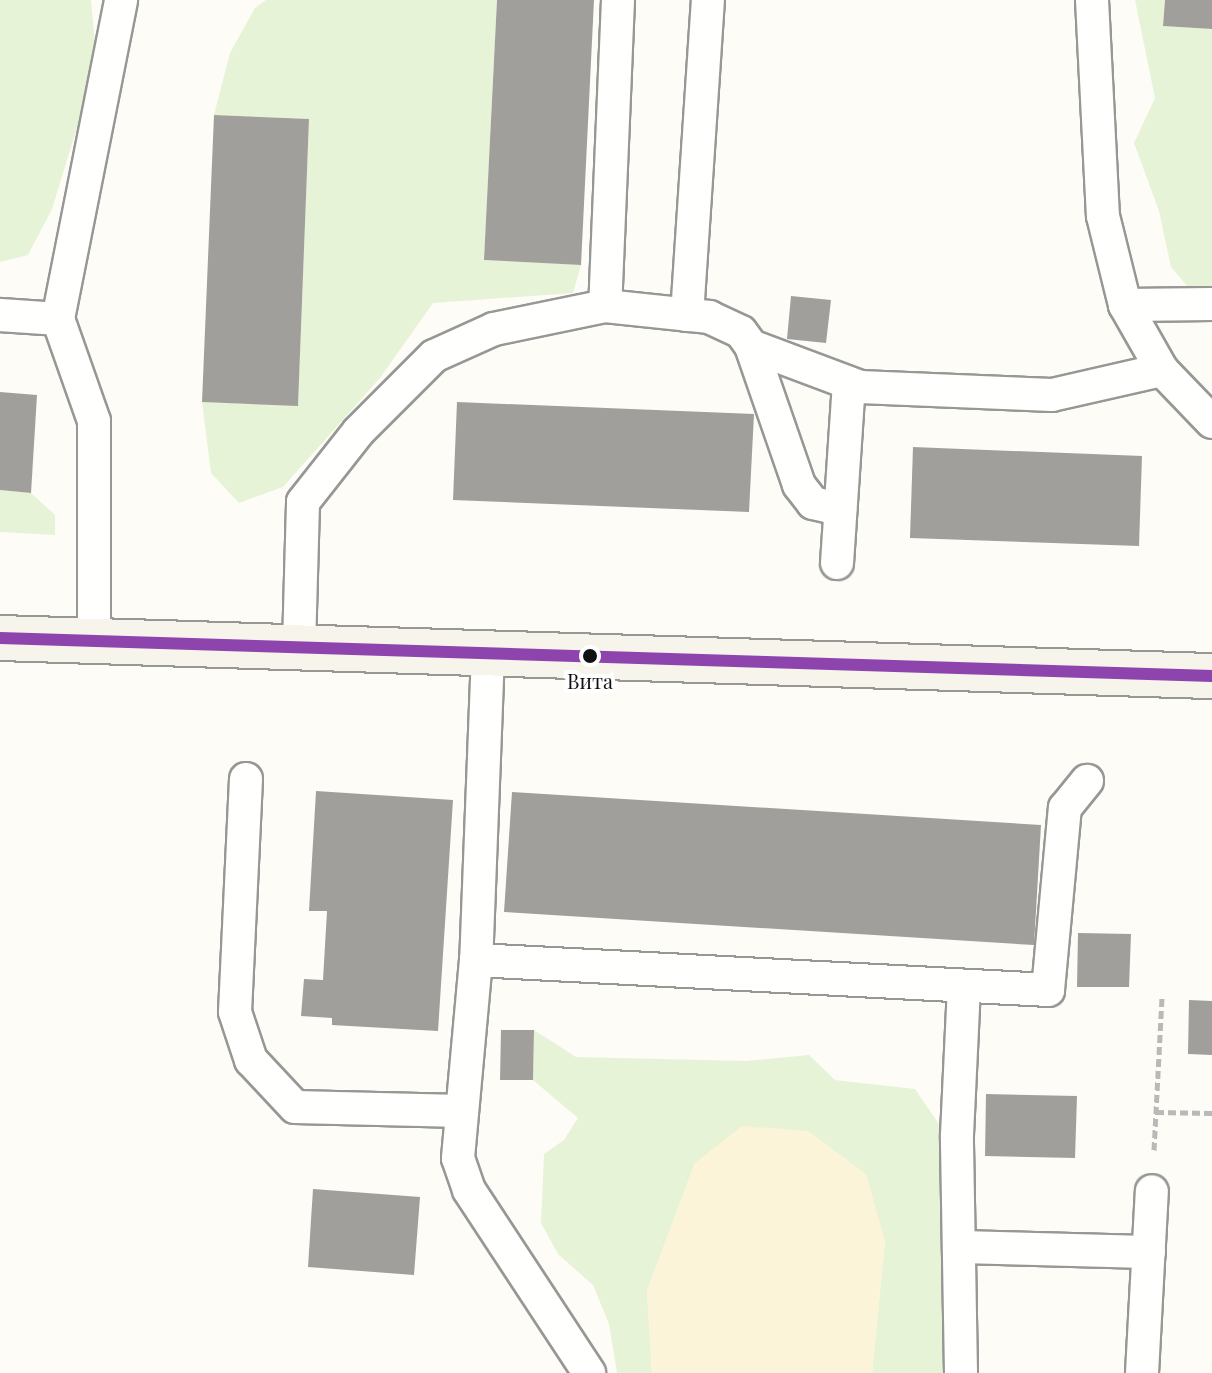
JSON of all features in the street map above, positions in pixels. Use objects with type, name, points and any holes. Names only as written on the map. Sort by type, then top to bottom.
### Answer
[{"type":"main road","points":[[0,638],[1212,676]]},
{"type":"lane","points":[[94,641],[94,421],[58,319],[121,0]]},
{"type":"lane","points":[[605,306],[618,0]]},
{"type":"lane","points":[[687,315],[708,0]]},
{"type":"lane","points":[[1092,0],[1103,216],[1125,305],[1162,370],[1212,422]]},
{"type":"lane","points":[[1125,305],[1212,304]]},
{"type":"lane","points":[[299,647],[303,502],[358,432],[434,356],[494,329],[605,306],[709,317],[741,332],[751,346],[799,485],[813,503],[840,509]]},
{"type":"lane","points":[[0,315],[58,319]]},
{"type":"lane","points":[[751,346],[849,384],[1052,395],[1162,370]]},
{"type":"lane","points":[[837,563],[849,384]]},
{"type":"lane","points":[[488,653],[476,960],[458,1158],[469,1190],[589,1373]]},
{"type":"lane","points":[[246,779],[235,1012],[251,1060],[295,1107],[462,1111]]},
{"type":"lane","points":[[476,960],[1048,990],[1065,808],[1087,781]]},
{"type":"lane","points":[[961,1373],[957,1135],[964,987]]},
{"type":"lane","points":[[1142,1373],[1152,1191]]},
{"type":"lane","points":[[959,1247],[1149,1252]]},
{"type":"path","points":[[1152,1191],[1162,996]]},
{"type":"path","points":[[1156,1112],[1212,1113]]},
{"type":"green space","points":[[0,0],[91,0],[95,43],[86,98],[52,209],[28,255],[0,262]]},
{"type":"green space","points":[[266,0],[497,0],[484,260],[581,265],[573,293],[433,303],[380,378],[283,487],[239,503],[211,473],[202,402],[298,405],[309,119],[214,115],[230,53],[255,8]]},
{"type":"green space","points":[[1135,0],[1165,0],[1163,26],[1212,29],[1212,291],[1194,294],[1171,267],[1159,211],[1134,143],[1155,98]]},
{"type":"green space","points":[[0,490],[31,493],[55,515],[55,535],[0,532]]},
{"type":"green space","points":[[534,1030],[576,1057],[747,1061],[809,1055],[835,1080],[915,1089],[945,1133],[946,1373],[872,1373],[885,1241],[695,1163],[647,1291],[652,1373],[617,1373],[609,1324],[593,1285],[558,1254],[541,1223],[544,1154],[564,1140],[578,1118],[533,1080]]},
{"type":"sand","points":[[742,1126],[808,1131],[866,1174],[885,1241],[872,1373],[652,1373],[647,1291],[695,1163]]},
{"type":"building","points":[[497,0],[594,0],[581,265],[484,260]]},
{"type":"building","points":[[1165,0],[1212,0],[1212,29],[1163,26]]},
{"type":"building","points":[[214,115],[309,119],[298,406],[202,402]]},
{"type":"building","points":[[791,296],[831,300],[826,343],[787,339]]},
{"type":"building","points":[[0,392],[37,395],[31,493],[0,490]]},
{"type":"building","points":[[457,402],[754,414],[749,512],[453,500]]},
{"type":"building","points":[[913,447],[1142,456],[1139,546],[910,538]]},
{"type":"building","points":[[316,791],[453,800],[438,1031],[332,1025],[332,1018],[301,1016],[304,979],[323,980],[327,911],[309,911]]},
{"type":"building","points":[[512,792],[1041,825],[1034,945],[504,912]]},
{"type":"building","points":[[1078,933],[1131,934],[1129,987],[1077,987]]},
{"type":"building","points":[[1189,1000],[1212,1001],[1212,1055],[1188,1054]]},
{"type":"building","points":[[501,1030],[534,1030],[533,1080],[500,1080]]},
{"type":"building","points":[[986,1094],[1077,1096],[1075,1158],[985,1156]]},
{"type":"building","points":[[313,1189],[420,1197],[414,1275],[308,1267]]},
{"type":"transit line","points":[[0,638],[1212,676]]},
{"type":"place","name":"Вита","points":[[590,656]]}]
